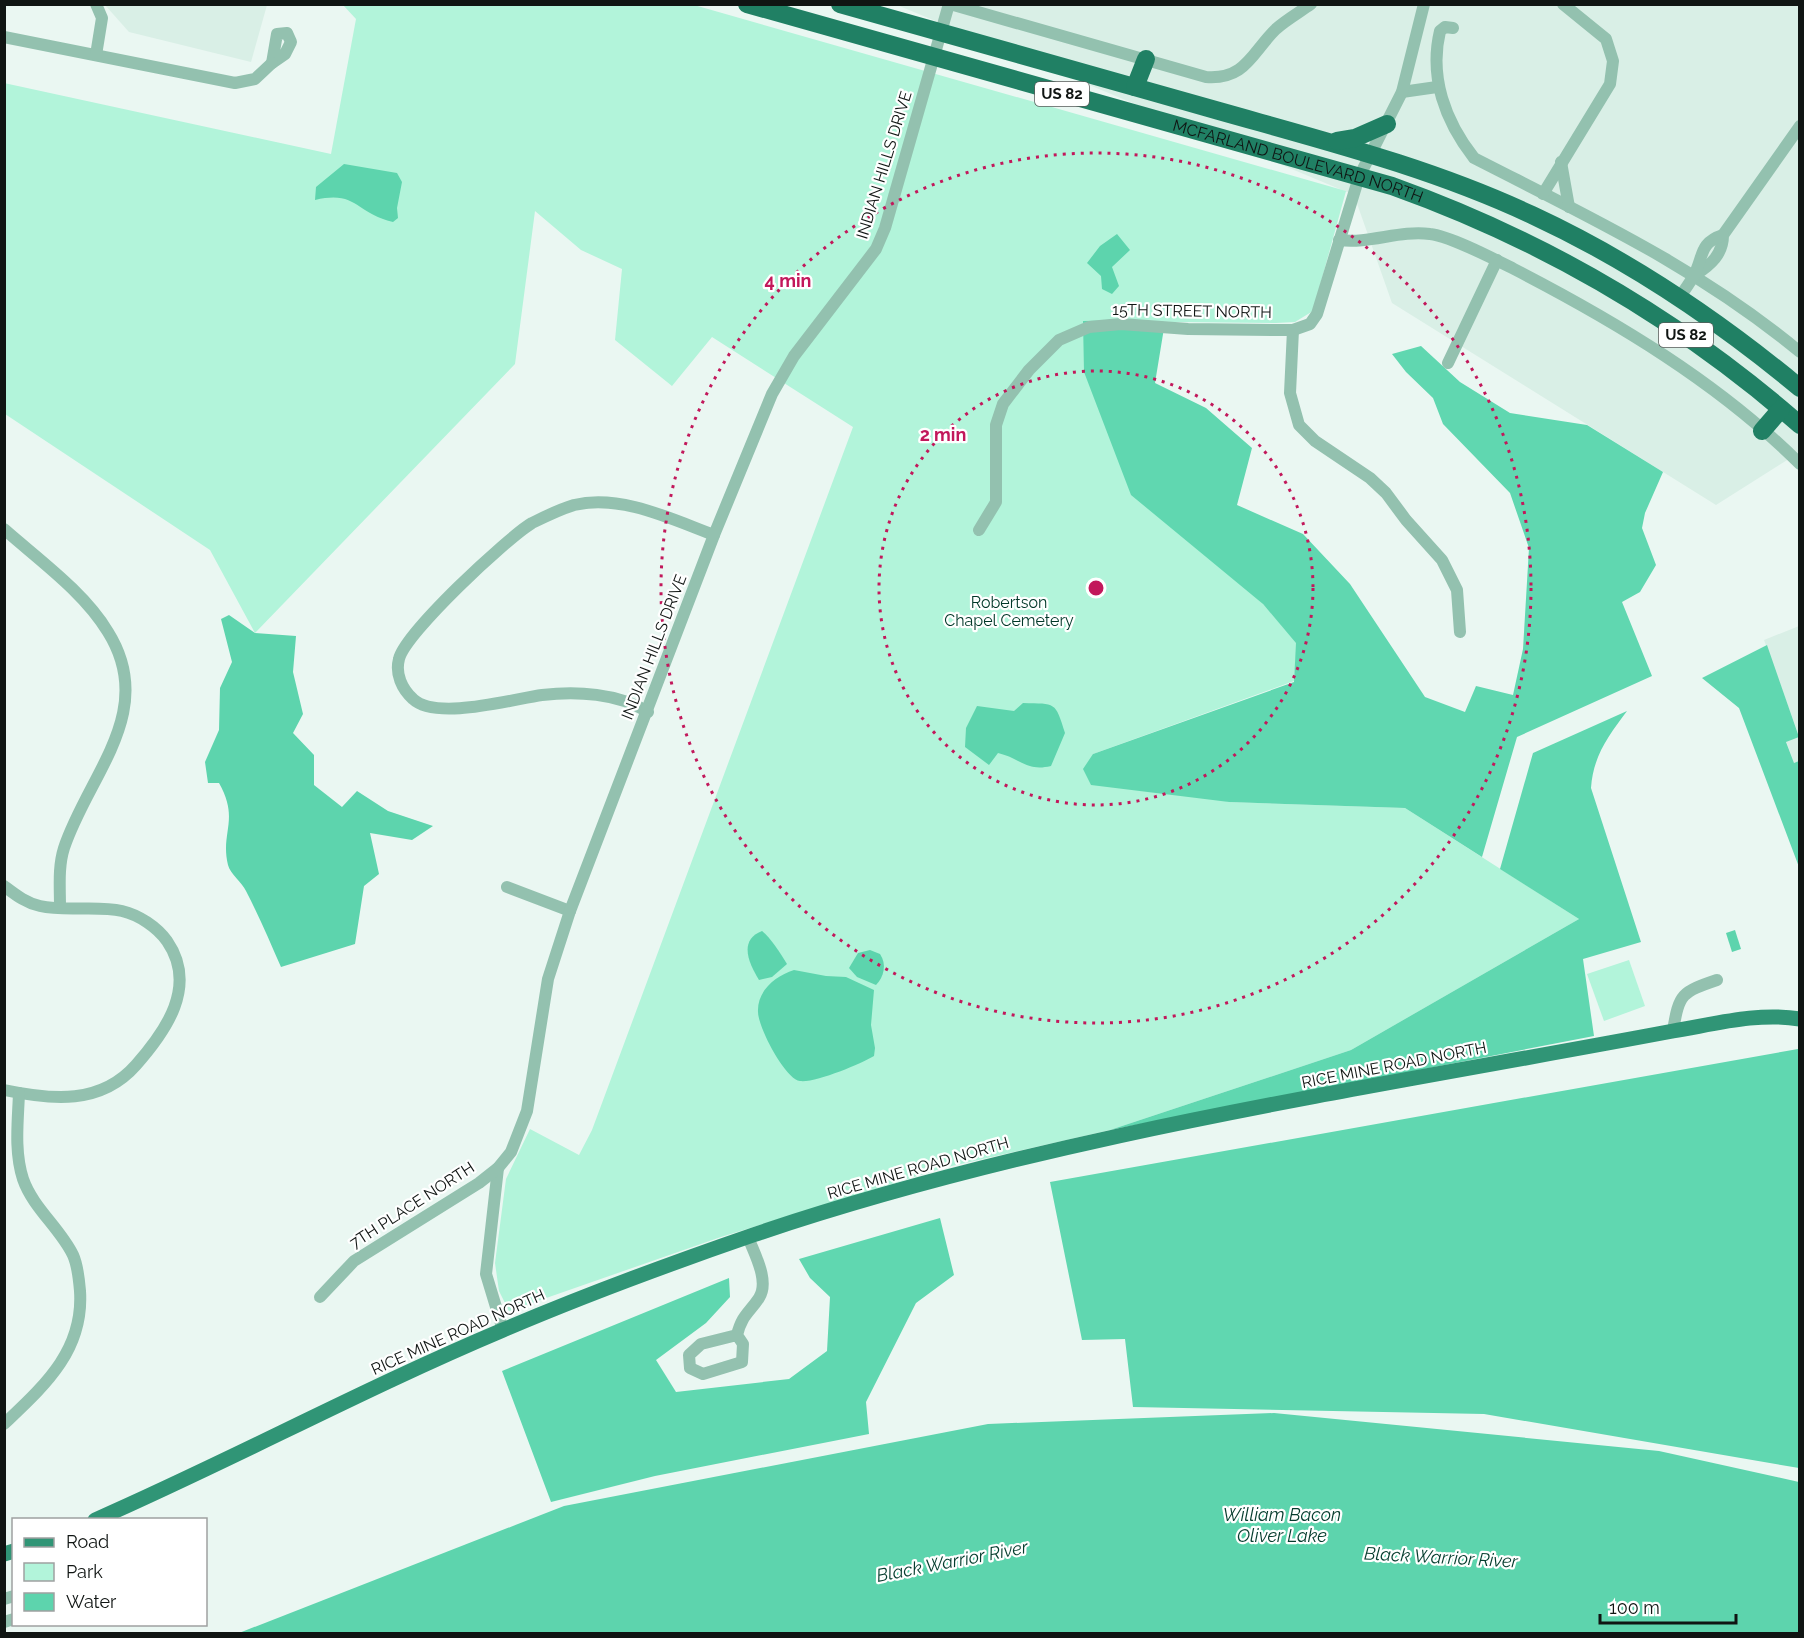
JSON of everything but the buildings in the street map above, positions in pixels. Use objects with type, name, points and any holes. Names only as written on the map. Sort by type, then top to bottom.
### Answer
[{"type":"highway","name":"MCFARLAND BOULEVARD NORTH","points":[[747,4],[1359,177],[1424,198],[1486,223],[1559,258],[1631,300],[1714,356],[1800,426]]},
{"type":"highway","name":"MCFARLAND BOULEVARD NORTH","points":[[840,4],[1372,153],[1530,214],[1604,252],[1679,298],[1800,388]]},
{"type":"highway","points":[[1135,87],[1146,59]]},
{"type":"highway","points":[[1329,142],[1355,138],[1387,124]]},
{"type":"highway","points":[[1631,300],[1665,304],[1679,298]]},
{"type":"highway","points":[[1762,431],[1781,409]]},
{"type":"main road","name":"RICE MINE ROAD NORTH","points":[[98,1518],[503,1330],[652,1271],[748,1237],[877,1196],[1018,1158],[1148,1129],[1673,1030],[1751,1018],[1781,1016],[1800,1019]]},
{"type":"street","points":[[96,4],[102,18],[96,56]]},
{"type":"street","points":[[950,4],[1206,76],[1218,77],[1245,67],[1277,29],[1311,4]]},
{"type":"street","name":"INDIAN HILLS DRIVE","points":[[503,1330],[486,1274],[498,1168],[511,1152],[527,1111],[548,979],[570,910],[648,712],[714,535],[772,394],[794,356],[876,249],[892,207],[950,4]]},
{"type":"street","points":[[1424,4],[1402,92],[1359,177],[1317,314],[1310,324],[1293,330],[1290,393],[1299,425],[1315,441],[1370,478],[1386,493],[1406,520],[1442,560],[1457,590],[1460,632]]},
{"type":"street","points":[[1544,194],[1561,162],[1610,84],[1613,61],[1606,39],[1563,4]]},
{"type":"street","points":[[1453,28],[1445,27],[1440,31],[1436,46],[1437,87],[1460,140],[1474,158],[1640,243],[1695,275],[1749,312],[1800,352]]},
{"type":"street","points":[[4,37],[235,83],[255,79],[272,63]]},
{"type":"street","points":[[1402,92],[1437,87]]},
{"type":"street","points":[[1679,298],[1695,275],[1699,258],[1710,239],[1723,235],[1800,126]]},
{"type":"street","points":[[1561,162],[1569,207]]},
{"type":"street","points":[[1340,240],[1381,239],[1402,234],[1432,234],[1497,260],[1562,293],[1646,343],[1709,387],[1800,464]]},
{"type":"street","points":[[1448,363],[1497,260]]},
{"type":"street","name":"15TH STREET NORTH","points":[[979,531],[996,502],[998,414],[1009,395],[1029,370],[1059,340],[1089,327],[1121,324],[1188,329],[1293,330]]},
{"type":"street","points":[[648,712],[617,699],[588,693],[544,695],[445,708],[422,706],[413,699],[399,681],[399,658],[410,638],[496,550],[531,524],[573,506],[595,502],[628,505],[714,535]]},
{"type":"street","points":[[4,529],[78,597],[108,631],[123,671],[126,693],[124,714],[114,746],[64,848],[60,871],[60,907]]},
{"type":"street","points":[[4,886],[42,907],[122,911],[144,919],[162,934],[175,952],[181,973],[180,996],[160,1037],[123,1080],[103,1091],[81,1097],[4,1090]]},
{"type":"street","points":[[507,887],[570,910]]},
{"type":"street","points":[[1673,1030],[1679,999],[1686,991],[1716,980]]},
{"type":"street","points":[[4,1424],[61,1365],[72,1345],[81,1301],[74,1256],[23,1181],[18,1158],[19,1093]]},
{"type":"street","name":"7TH PLACE NORTH","points":[[320,1297],[354,1261],[373,1247],[498,1168]]},
{"type":"street","points":[[737,1335],[741,1319],[761,1296],[762,1279],[748,1237]]},
{"type":"shaded area","points":[[105,5],[267,5],[251,62],[129,32]]},
{"type":"shaded area","points":[[897,5],[1799,5],[1799,469],[1792,457],[1716,505],[1392,303],[1354,195]]},
{"type":"shaded area","points":[[1083,321],[1165,322],[1155,383],[1206,408],[1252,448],[1237,505],[1303,534],[1350,584],[1425,697],[1465,712],[1476,686],[1513,695],[1523,649],[1529,548],[1510,493],[1443,424],[1433,398],[1406,372],[1392,354],[1421,346],[1460,382],[1510,413],[1587,425],[1663,472],[1645,513],[1642,528],[1656,565],[1640,592],[1622,602],[1652,676],[1517,737],[1482,857],[1405,808],[1229,802],[1091,785],[1083,769],[1093,754],[1294,682],[1296,643],[1263,604],[1131,495],[1084,372]]},
{"type":"shaded area","points":[[1799,626],[1800,761],[1794,763],[1786,741],[1799,736],[1764,640]]},
{"type":"shaded area","points":[[1767,645],[1799,737],[1786,742],[1794,763],[1799,761],[1799,867],[1739,708],[1702,678]]},
{"type":"shaded area","points":[[1627,711],[1608,737],[1599,756],[1592,776],[1591,788],[1641,942],[1583,959],[1594,1036],[1110,1130],[1351,1050],[1579,919],[1500,869],[1533,753]]},
{"type":"shaded area","points":[[1798,1049],[1799,1468],[1484,1414],[1133,1407],[1125,1339],[1082,1340],[1050,1182]]},
{"type":"shaded area","points":[[940,1218],[954,1275],[916,1303],[866,1402],[869,1434],[655,1476],[551,1502],[502,1371],[729,1278],[730,1297],[706,1323],[656,1360],[676,1392],[789,1379],[827,1351],[830,1297],[810,1278],[799,1259]]},
{"type":"green space","name":"Robertson Chapel Cemetery","points":[[343,5],[694,5],[1346,191],[1313,311],[1295,322],[1083,321],[1263,604],[1297,643],[1294,681],[1093,754],[1229,802],[1405,808],[1579,919],[1351,1050],[1110,1130],[943,1168],[721,1237],[509,1311],[499,1291],[495,1263],[506,1179],[530,1129],[579,1155],[592,1130],[853,427],[712,337],[672,386],[615,340],[622,269],[581,250],[535,211],[515,364],[255,633],[210,550],[5,414],[4,83],[331,154],[356,19]]},
{"type":"green space","points":[[1629,960],[1645,1006],[1604,1021],[1587,974]]},
{"type":"water","points":[[344,164],[397,173],[402,182],[397,208],[398,218],[393,222],[380,218],[340,198],[315,200],[316,187]]},
{"type":"water","points":[[1117,234],[1130,250],[1112,267],[1119,286],[1112,294],[1102,289],[1101,276],[1087,263],[1100,246]]},
{"type":"water","points":[[229,615],[255,633],[296,636],[293,672],[303,714],[293,733],[314,755],[314,785],[342,807],[357,791],[388,811],[433,826],[412,840],[370,833],[379,874],[364,886],[355,944],[281,967],[246,891],[229,868],[226,854],[228,807],[219,783],[208,783],[205,762],[219,730],[220,688],[232,662],[221,619]]},
{"type":"water","points":[[1023,703],[1048,704],[1053,706],[1059,715],[1065,733],[1051,766],[1029,766],[998,753],[989,765],[965,747],[966,728],[977,706],[1014,711]]},
{"type":"water","points":[[1735,930],[1741,949],[1732,952],[1726,933]]},
{"type":"water","points":[[762,931],[772,941],[787,964],[772,977],[759,980],[749,960],[748,946],[750,940]]},
{"type":"water","points":[[870,950],[880,954],[884,966],[883,974],[876,985],[857,977],[849,968],[858,953]]},
{"type":"water","points":[[794,970],[846,977],[874,990],[871,1025],[874,1056],[838,1072],[807,1081],[794,1078],[787,1071],[773,1051],[762,1029],[758,1004],[768,985]]},
{"type":"water","name":"William Bacon Oliver Lake","points":[[1274,1413],[1659,1451],[1799,1482],[1799,1633],[239,1633],[564,1506],[988,1424]]},
{"type":"water label","name":"Black Warrior River","points":[[1441,1557]]},
{"type":"water label","name":"Black Warrior River","points":[[952,1561]]}]
